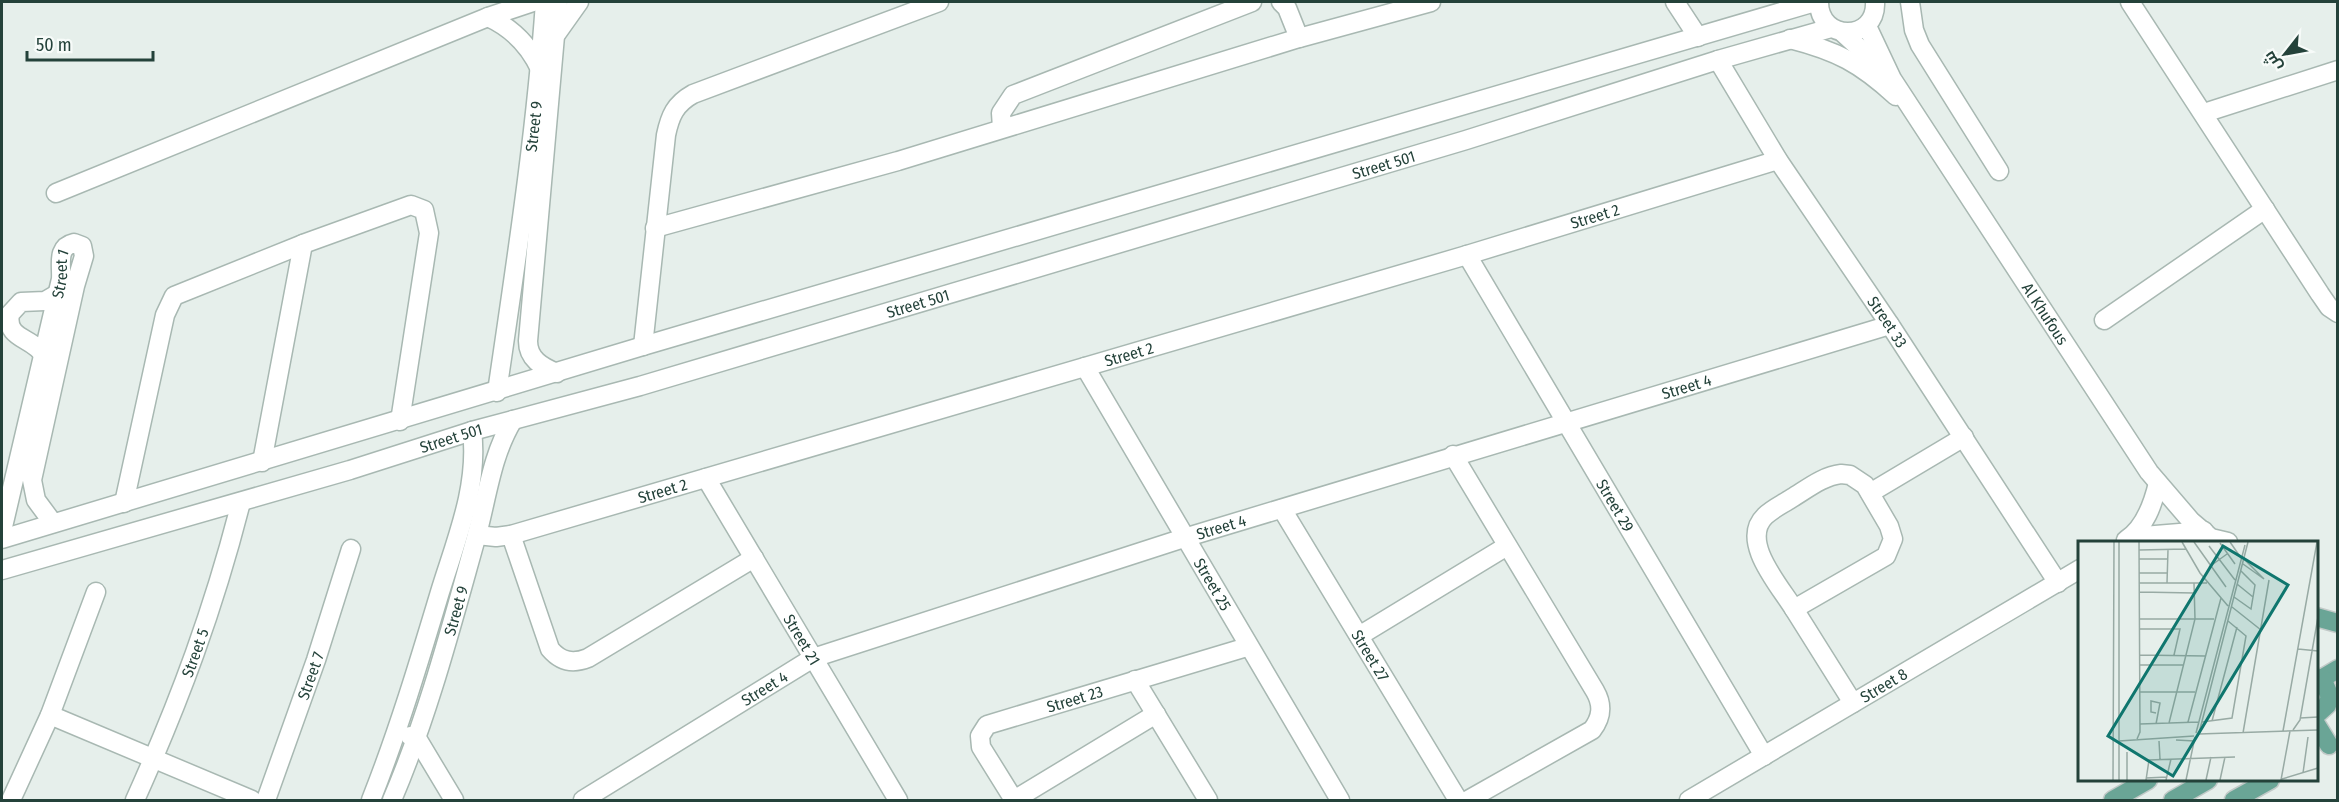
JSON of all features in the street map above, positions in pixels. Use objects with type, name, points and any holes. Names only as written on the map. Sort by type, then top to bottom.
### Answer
[{"type":"main road","points":[[2318,618],[2337,623]]},
{"type":"main road","points":[[2318,713],[2327,705],[2330,697],[2323,674]]},
{"type":"main road","points":[[2318,728],[2328,746]]},
{"type":"main road","points":[[2113,801],[2146,781]]},
{"type":"main road","points":[[2173,801],[2206,781]]},
{"type":"main road","points":[[2234,801],[2268,781]]},
{"type":"street","points":[[56,193],[488,17],[533,2]]},
{"type":"street","name":"Street 9","points":[[497,392],[523,217],[540,70],[545,2]]},
{"type":"street","name":"Street 9","points":[[557,373],[536,362],[528,345],[558,2]]},
{"type":"street","points":[[556,35],[579,2]]},
{"type":"street","points":[[643,346],[666,135],[673,111],[693,94],[939,2]]},
{"type":"street","points":[[1002,128],[1001,113],[1013,95],[1252,2]]},
{"type":"street","points":[[1281,2],[1287,8],[1299,38]]},
{"type":"street","points":[[655,228],[898,161],[1299,38],[1428,2]]},
{"type":"street","points":[[1675,2],[1698,38]]},
{"type":"street","points":[[1734,25],[1760,2]]},
{"type":"street","points":[[1817,2],[1822,19],[1837,31]]},
{"type":"street","name":"Street 501","points":[[2,539],[400,422],[643,346],[1817,2]]},
{"type":"street","points":[[1910,2],[1914,30],[1920,45],[1999,171]]},
{"type":"street","points":[[2130,2],[2329,306],[2337,313]]},
{"type":"street","points":[[1867,26],[1879,4]]},
{"type":"street","points":[[488,17],[507,27],[523,42],[540,70]]},
{"type":"street","name":"Street 501","points":[[2,572],[242,502],[472,431],[640,386],[1454,144],[1788,39],[1837,31],[1856,32],[1867,26]]},
{"type":"street","name":"Al Khufous","points":[[1867,26],[1892,79],[1911,109],[2158,483],[2179,509],[2214,538]]},
{"type":"street","name":"Al Khufous","points":[[1837,31],[1892,79]]},
{"type":"street","points":[[1788,39],[1824,48],[1850,60],[1882,83],[1911,109]]},
{"type":"street","name":"Street 33","points":[[1718,60],[1778,160],[1890,325],[2058,583]]},
{"type":"street","points":[[2204,113],[2337,70]]},
{"type":"street","name":"Street 2","points":[[477,535],[496,537],[512,535],[1467,255],[1778,160]]},
{"type":"street","points":[[124,503],[165,315],[174,296],[406,205],[416,205],[424,210],[429,233],[400,422]]},
{"type":"street","points":[[2104,320],[2265,209]]},
{"type":"street","name":"Street 1","points":[[2,531],[9,474],[44,356],[61,279],[62,251],[69,244],[78,244],[84,250],[84,256],[75,286],[32,480],[36,500],[53,523]]},
{"type":"street","points":[[262,462],[303,244]]},
{"type":"street","name":"Street 29","points":[[1467,255],[1565,425],[1764,756]]},
{"type":"street","points":[[44,356],[35,345],[14,334],[10,328],[10,314],[21,302],[45,301],[57,294]]},
{"type":"street","name":"Street 4","points":[[583,801],[813,658],[1184,538],[1453,456],[1565,425],[1890,325]]},
{"type":"street","name":"Street 25","points":[[1084,368],[1340,801]]},
{"type":"street","name":"Street 9","points":[[392,801],[418,740],[477,535],[499,448],[513,420]]},
{"type":"street","name":"Street 9","points":[[371,801],[398,731],[467,500],[474,464],[472,431]]},
{"type":"street","points":[[1869,493],[1964,437]]},
{"type":"street","points":[[1453,456],[1599,699],[1600,716],[1592,730],[1468,801]]},
{"type":"street","points":[[1794,609],[1880,560],[1890,551],[1892,532],[1858,479],[1841,474],[1832,475],[1763,517],[1757,527],[1755,539],[1757,550],[1853,704]]},
{"type":"street","name":"Street 21","points":[[706,478],[898,801]]},
{"type":"street","points":[[2127,540],[2149,512],[2158,483]]},
{"type":"street","name":"Street 5","points":[[135,801],[178,704],[204,633],[242,502]]},
{"type":"street","name":"Street 27","points":[[1282,509],[1458,801]]},
{"type":"street","points":[[512,535],[544,638],[556,656],[573,662],[588,658],[754,558]]},
{"type":"street","points":[[2127,540],[2214,538]]},
{"type":"street","points":[[1359,636],[1507,546]]},
{"type":"street","name":"Street 7","points":[[266,801],[316,660],[351,549]]},
{"type":"street","name":"Street 8","points":[[1689,801],[2078,571]]},
{"type":"street","points":[[11,801],[50,715],[96,592]]},
{"type":"street","name":"Street 23","points":[[1014,800],[981,747],[980,736],[987,724],[1247,646]]},
{"type":"street","points":[[1135,680],[1208,801]]},
{"type":"street","points":[[1014,800],[1156,714]]},
{"type":"street","points":[[50,715],[252,801]]},
{"type":"street","points":[[398,731],[418,740],[454,801]]}]
